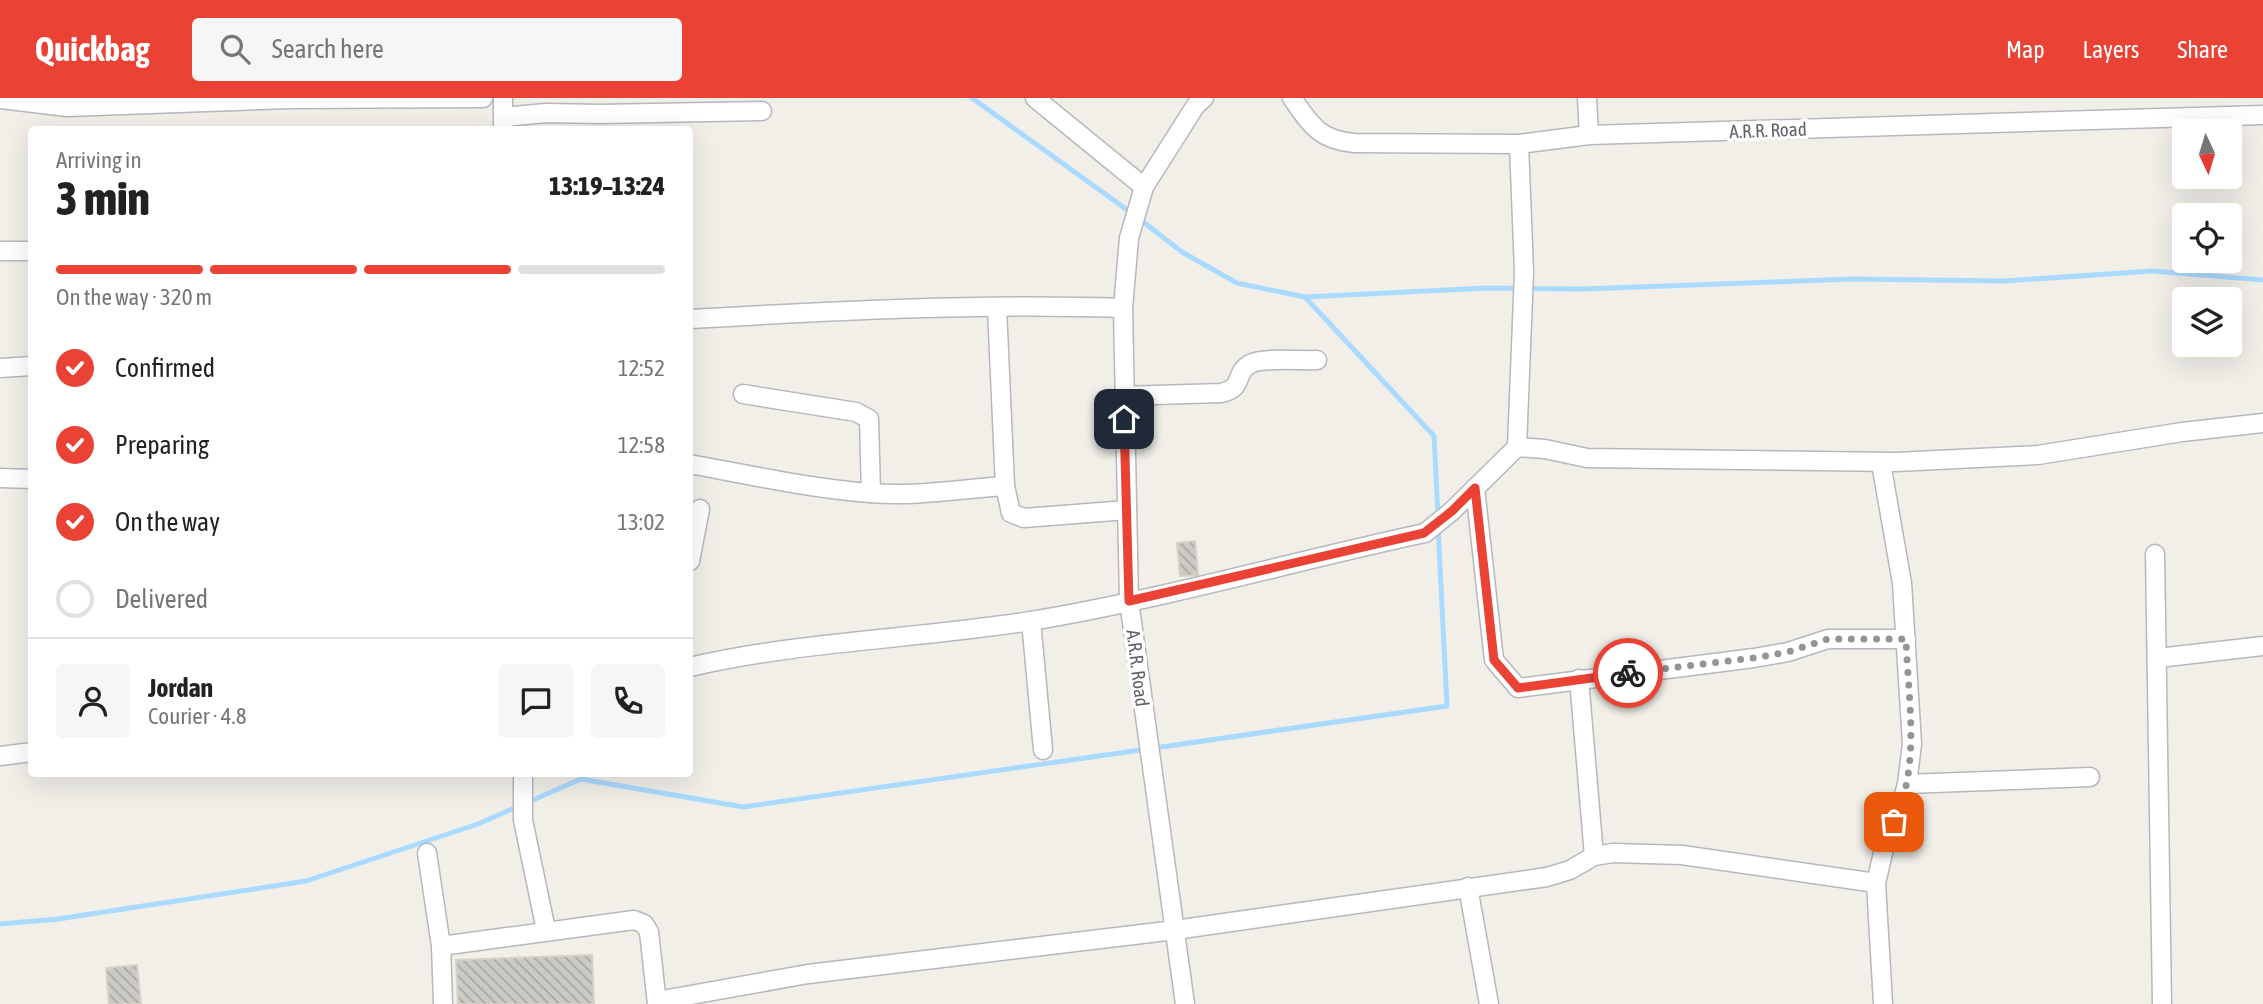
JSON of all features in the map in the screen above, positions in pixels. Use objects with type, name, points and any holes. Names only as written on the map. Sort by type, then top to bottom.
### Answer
[{"type":"street","points":[[0,99],[67,107],[288,99],[483,98]]},
{"type":"street","points":[[503,98],[503,123],[546,113],[762,111]]},
{"type":"street","points":[[1035,98],[1142,194]]},
{"type":"street","name":"A.R.R. Road","points":[[1185,1004],[1129,601],[1123,308],[1129,238],[1142,194],[1196,104],[1204,98]]},
{"type":"street","name":"A.R.R. Road","points":[[1292,98],[1311,125],[1325,137],[1339,142],[1519,144],[1589,135],[2263,115]]},
{"type":"street","points":[[1587,98],[1589,135]]},
{"type":"street","points":[[693,666],[772,651],[1031,621],[1424,533],[1452,511],[1517,447],[1524,272],[1519,144]]},
{"type":"street","points":[[0,251],[28,251]]},
{"type":"street","points":[[997,308],[1004,486],[1011,513],[1017,516],[1127,510]]},
{"type":"street","points":[[693,319],[822,312],[1123,308]]},
{"type":"street","points":[[1123,396],[1232,391],[1250,364],[1317,360]]},
{"type":"street","points":[[0,369],[28,366]]},
{"type":"street","points":[[743,394],[856,412],[869,419],[872,493]]},
{"type":"street","points":[[1517,447],[1545,449],[1587,458],[1881,463],[2038,455],[2182,432],[2263,423]]},
{"type":"street","points":[[1881,463],[1902,583],[1912,744],[1907,784],[1887,836],[1877,883],[1883,1004]]},
{"type":"street","points":[[693,465],[796,484],[872,493],[1004,486]]},
{"type":"street","points":[[0,478],[28,478]]},
{"type":"street","points":[[1475,488],[1494,660],[1518,688],[1754,658],[1788,652],[1828,639],[1906,639]]},
{"type":"street","points":[[693,545],[700,509]]},
{"type":"street","points":[[2155,554],[2162,1004]]},
{"type":"street","points":[[1031,621],[1043,750]]},
{"type":"street","points":[[2158,658],[2263,646]]},
{"type":"street","points":[[1578,679],[1594,856]]},
{"type":"street","points":[[0,756],[28,752]]},
{"type":"street","points":[[1907,784],[2090,777]]},
{"type":"street","points":[[523,778],[523,820],[546,930]]},
{"type":"street","points":[[441,946],[634,920],[644,924],[649,932],[657,1003],[808,974],[1175,930],[1547,877],[1570,870],[1594,856],[1613,852],[1682,855],[1877,883]]},
{"type":"street","points":[[427,853],[441,946],[443,1004]]},
{"type":"street","points":[[1468,887],[1489,1004]]},
{"type":"building","points":[[1195,541],[1198,575],[1180,576],[1177,543]]},
{"type":"building","points":[[592,955],[594,1004],[458,1004],[456,960]]},
{"type":"building","points":[[137,965],[141,1004],[109,1004],[106,968]]},
{"type":"waterway","points":[[972,98],[1182,252],[1237,283],[1305,297],[1487,288],[1584,289],[1853,279],[2004,281],[2153,271],[2263,280]]},
{"type":"waterway","points":[[1305,297],[1434,436],[1438,516]]},
{"type":"waterway","points":[[0,924],[58,919],[306,881],[478,824],[581,779],[743,807],[1447,706],[1438,526]]},
{"type":"way so far","points":[[1628,673],[1754,658],[1788,652],[1828,639],[1906,639],[1912,744],[1907,784],[1894,822]]},
{"type":"route","points":[[1124,419],[1129,601],[1424,533],[1475,488],[1494,660],[1518,688],[1628,673]]}]
